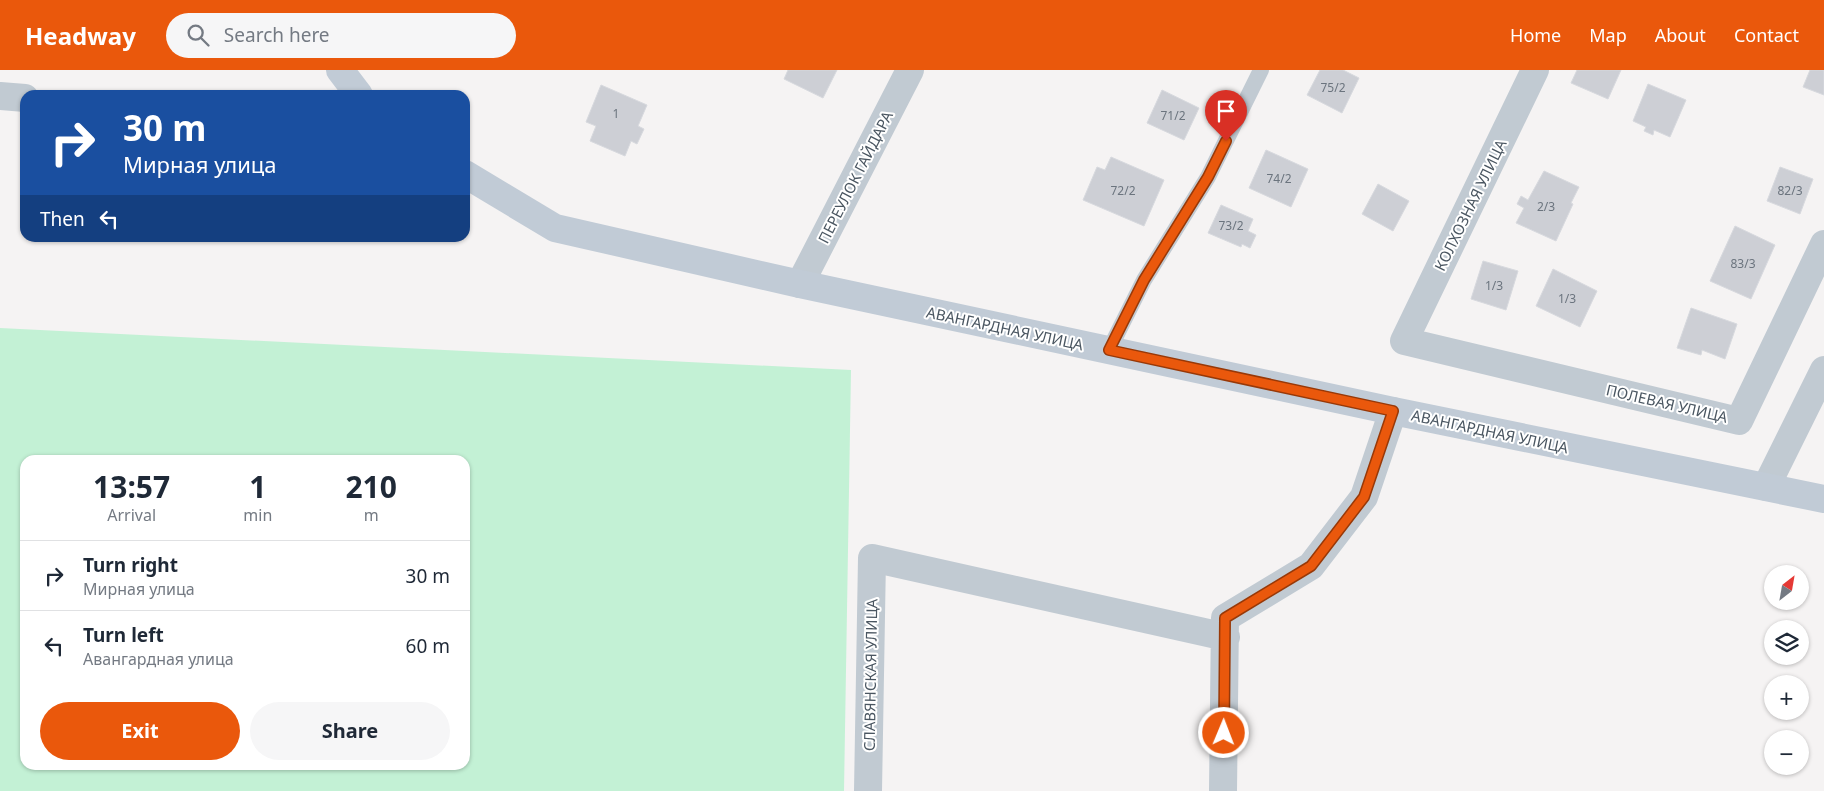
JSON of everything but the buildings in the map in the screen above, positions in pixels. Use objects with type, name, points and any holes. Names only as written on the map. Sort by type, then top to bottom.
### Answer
[{"type":"main road","points":[[340,70],[355,90]]},
{"type":"main road","name":"АВАНГАРДНАЯ УЛИЦА","points":[[470,177],[555,228],[800,284],[1393,411],[1824,499]]},
{"type":"street","name":"ПЕРЕУЛОК ГАЙДАРА","points":[[800,284],[910,70]]},
{"type":"street","name":"КОЛХОЗНАЯ УЛИЦА","points":[[1404,341],[1535,70]]},
{"type":"street","points":[[0,96],[20,98]]},
{"type":"street","name":"ПОЛЕВАЯ УЛИЦА","points":[[1404,341],[1739,420],[1824,244]]},
{"type":"street","points":[[1766,487],[1824,370]]},
{"type":"street","points":[[1224,791],[1225,618],[1311,566],[1364,497],[1393,411]]},
{"type":"street","name":"СЛАВЯНСКАЯ УЛИЦА","points":[[868,791],[872,558],[1226,637]]},
{"type":"lane","points":[[1109,350],[1144,280],[1208,177],[1261,70]]},
{"type":"green space","points":[[0,328],[851,370],[844,791],[0,791]]},
{"type":"route","points":[[1224,733],[1225,618],[1311,566],[1364,497],[1393,411],[1109,350],[1144,280],[1208,177],[1226,141]]}]
